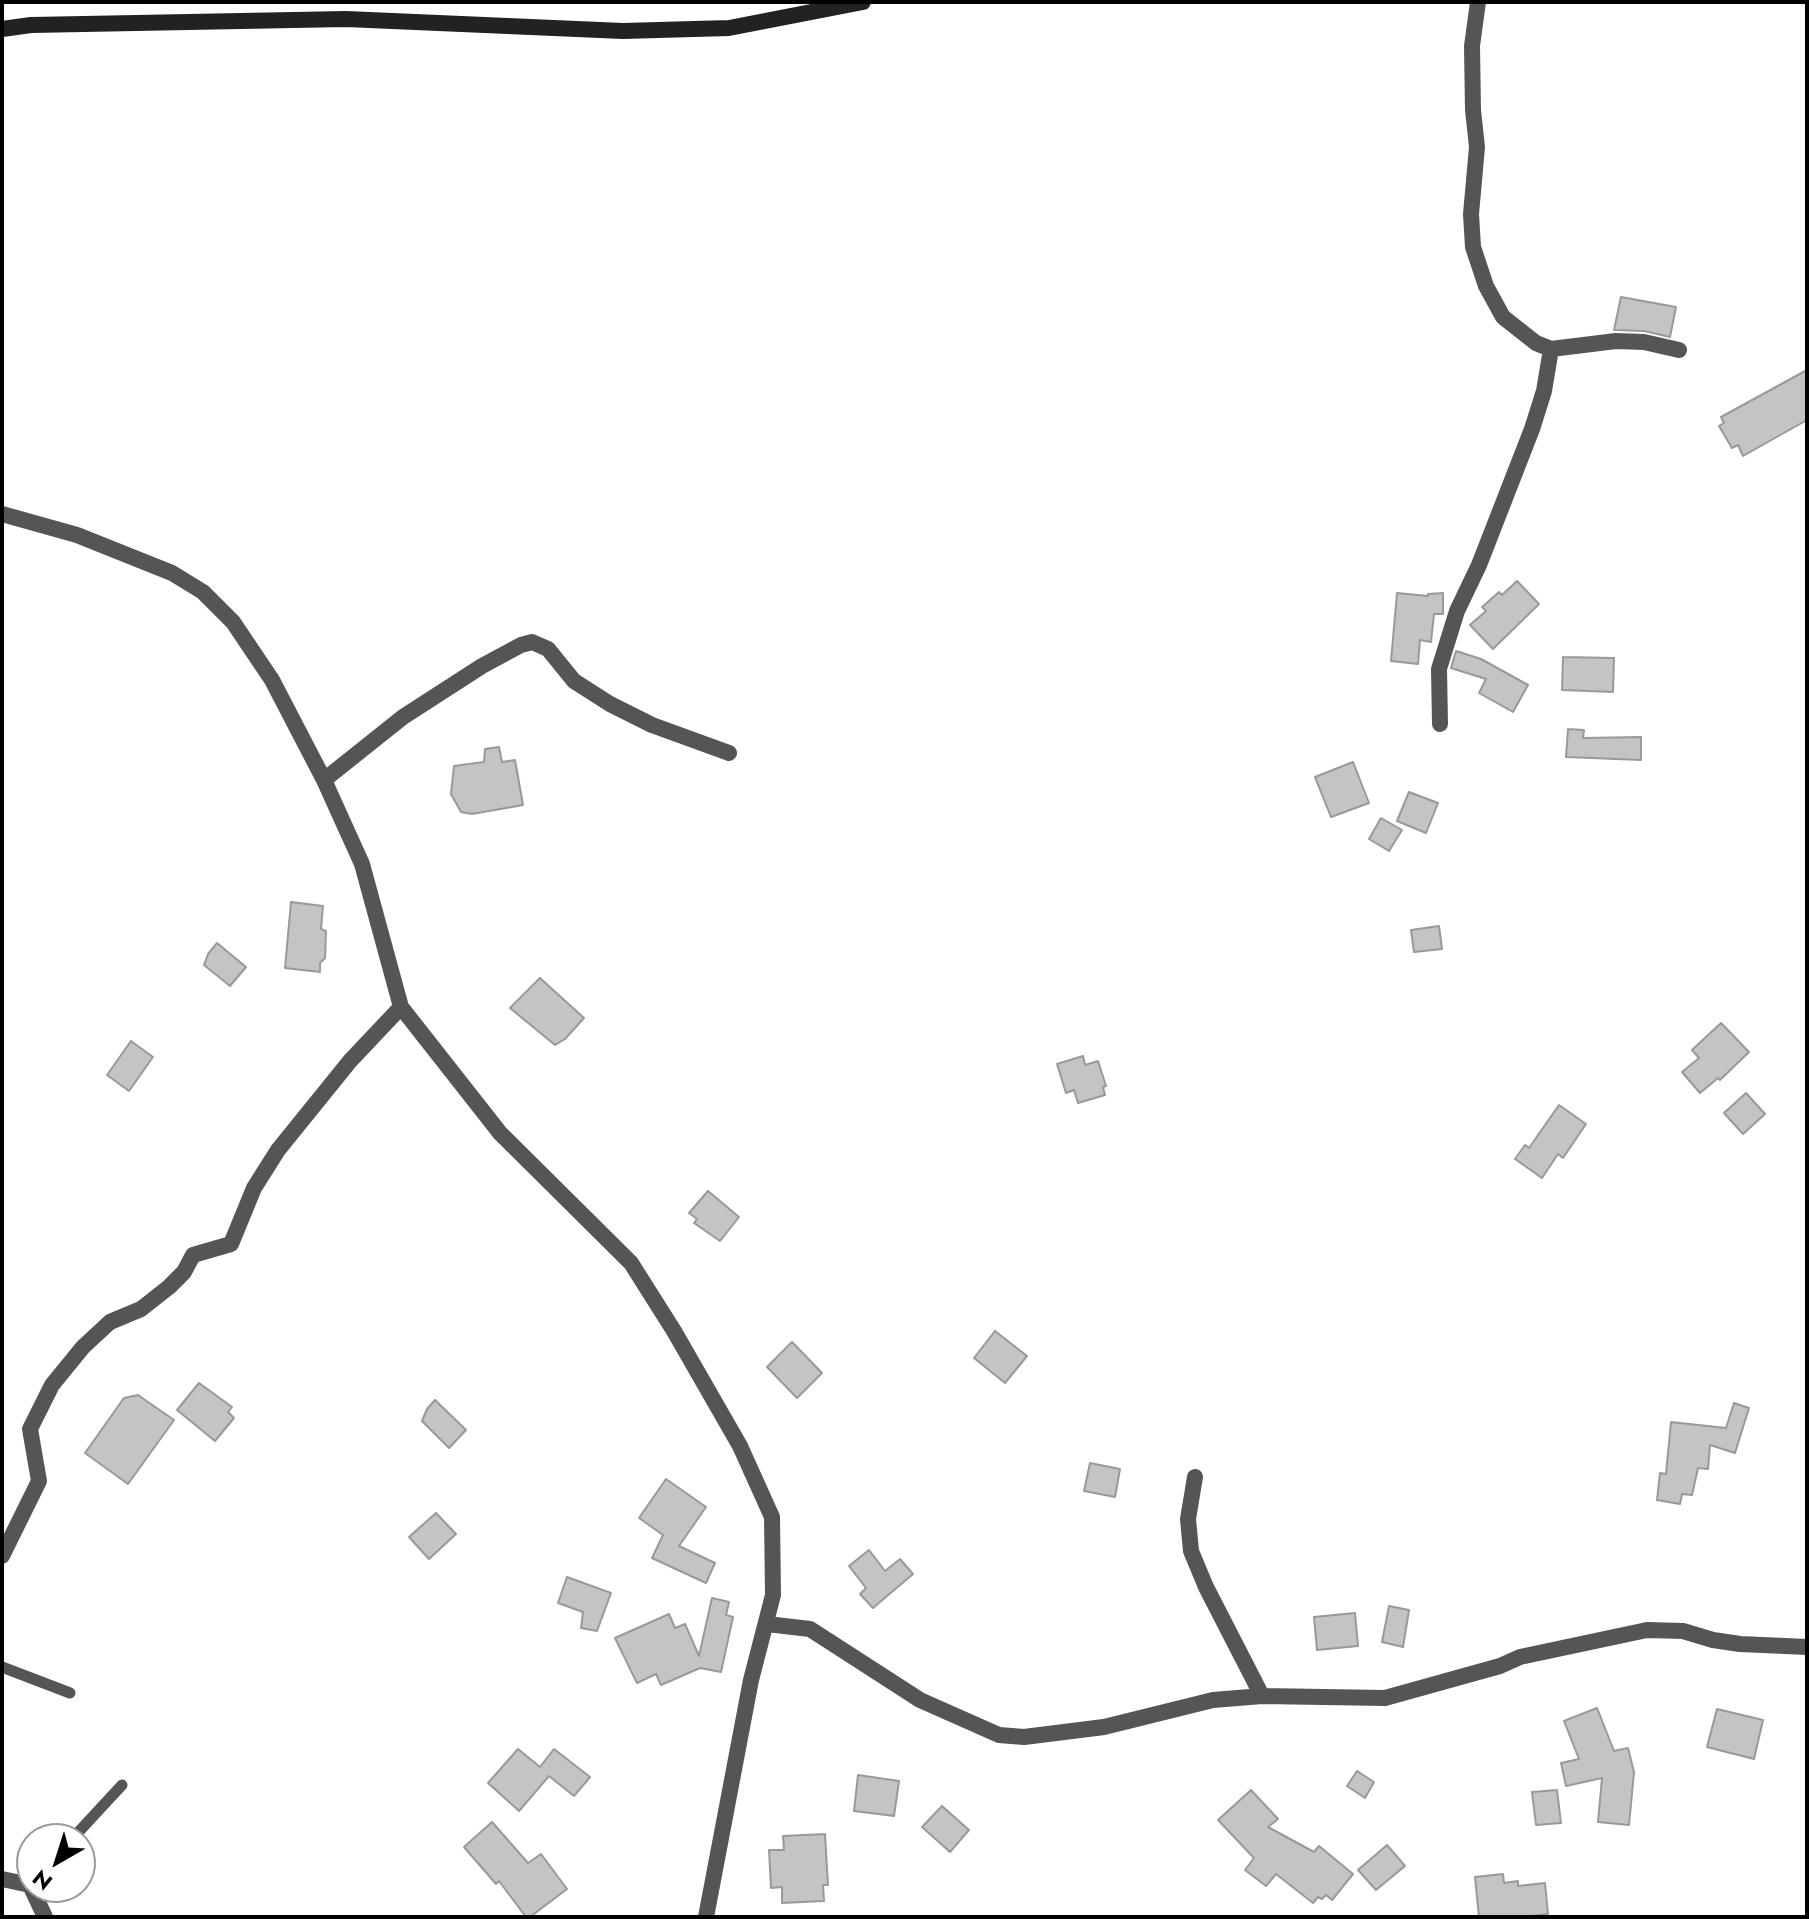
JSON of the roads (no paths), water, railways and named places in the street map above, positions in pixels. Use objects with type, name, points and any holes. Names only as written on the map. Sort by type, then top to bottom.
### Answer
[{"type":"street","points":[[2,29],[31,25],[346,19],[638,31],[729,28],[863,2]]},
{"type":"street","points":[[1478,2],[1472,46],[1477,147],[1471,214],[1473,247],[1486,286],[1503,317],[1536,343],[1551,349],[1616,341],[1644,342],[1679,350]]},
{"type":"street","points":[[1440,724],[1439,669],[1457,611],[1479,565],[1532,429],[1544,391],[1551,349]]},
{"type":"street","points":[[2,514],[77,535],[172,573],[203,592],[233,622],[272,680],[324,780],[362,864],[401,1007],[500,1133],[631,1263],[740,1446],[772,1517],[773,1595],[751,1680],[706,1917]]},
{"type":"street","points":[[324,780],[403,717],[482,666],[532,642],[548,649],[574,681],[610,704],[652,725],[729,753]]},
{"type":"street","points":[[2,1556],[39,1481],[30,1429],[52,1385],[83,1347],[110,1322],[141,1309],[169,1287],[184,1272],[193,1255],[231,1244],[254,1188],[278,1150],[350,1061],[401,1007]]},
{"type":"street","points":[[1195,1477],[1188,1519],[1191,1551],[1262,1696]]},
{"type":"street","points":[[767,1624],[810,1629],[920,1700],[999,1735],[1024,1737],[1055,1735],[1170,1712],[1213,1700],[1262,1696],[1385,1698],[1500,1666],[1520,1657],[1647,1630],[1683,1631],[1740,1644],[1807,1647]]},
{"type":"lane","points":[[2,1667],[70,1693]]},
{"type":"lane","points":[[87,1823],[122,1785]]}]
